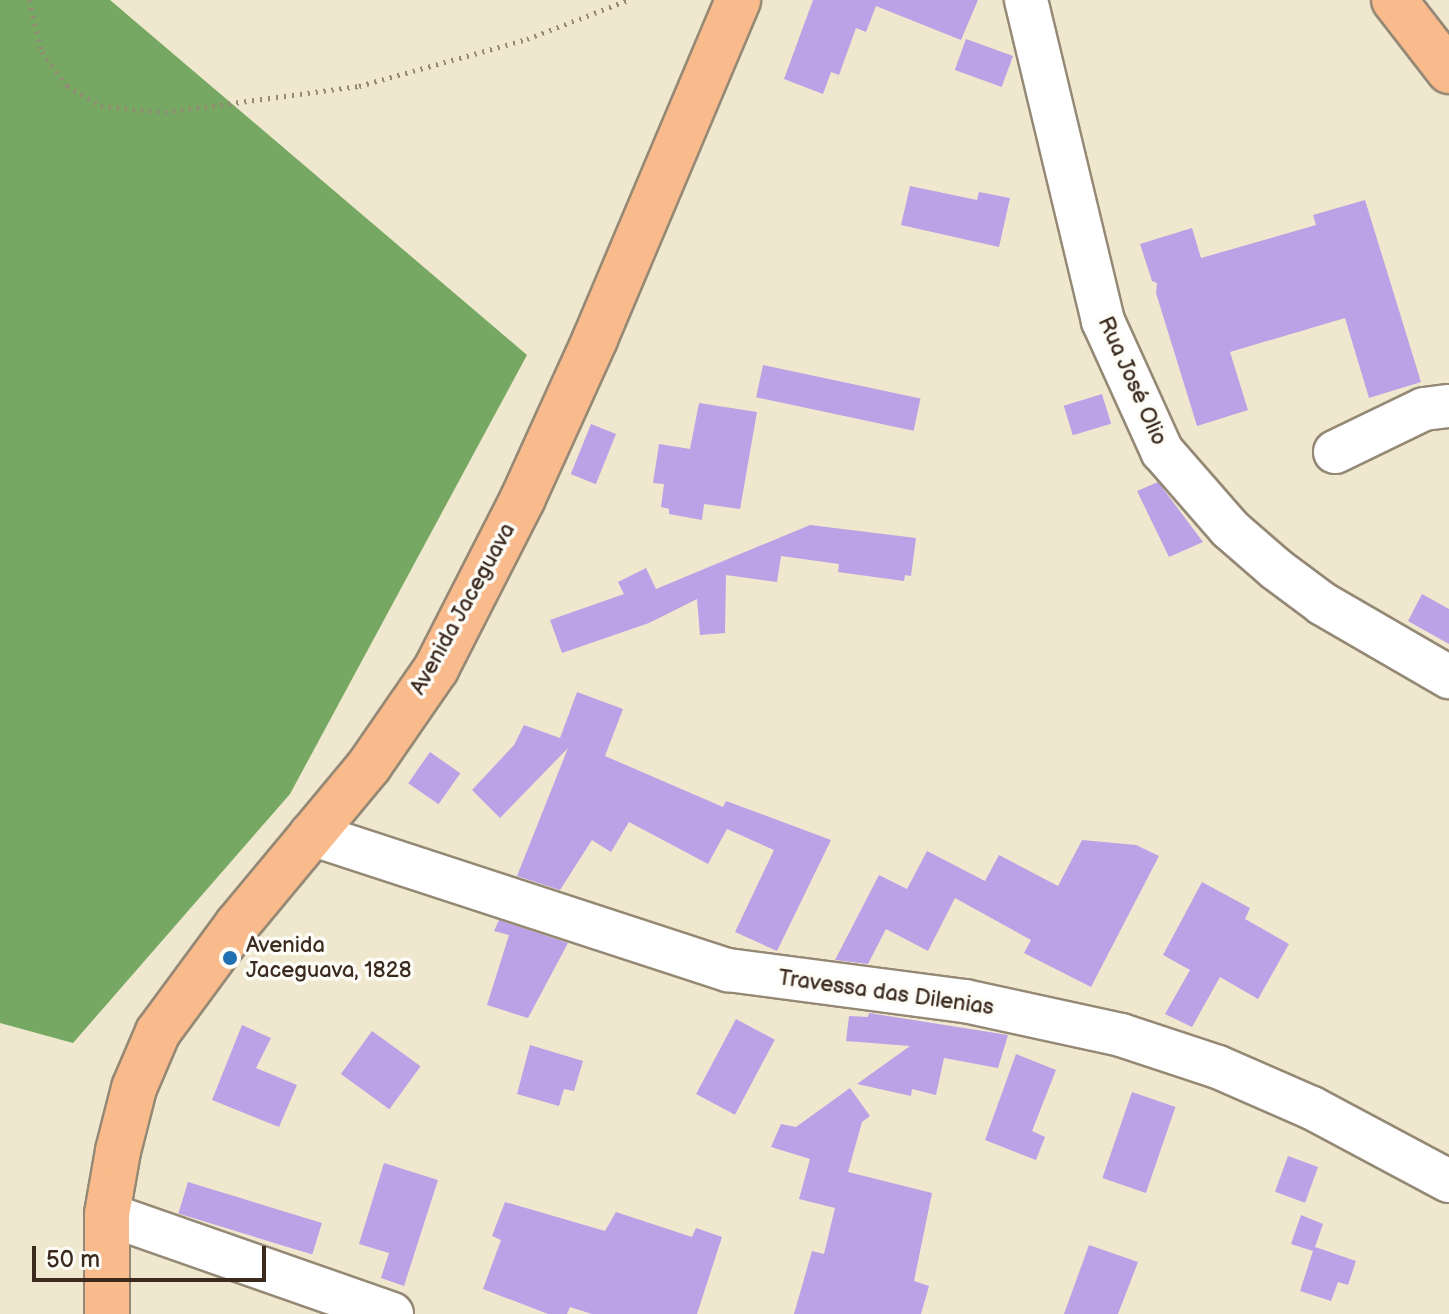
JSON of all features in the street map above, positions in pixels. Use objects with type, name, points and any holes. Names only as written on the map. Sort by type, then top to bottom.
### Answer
[{"type":"main road","name":"Avenida Jaceguava","points":[[107,1314],[107,1214],[134,1088],[158,1032],[311,834],[369,766],[436,669],[481,582],[595,339],[738,0]]},
{"type":"main road","points":[[1394,0],[1449,71]]},
{"type":"street","name":"Rua José Olio","points":[[1026,0],[1103,321],[1162,451],[1230,529],[1276,569],[1323,604],[1449,677]]},
{"type":"street","points":[[1335,452],[1424,409],[1449,406]]},
{"type":"street","name":"Travessa das Dilenias","points":[[311,834],[728,970],[965,1001],[1121,1035],[1218,1067],[1312,1108],[1449,1181]]},
{"type":"street","points":[[107,1214],[392,1314]]},
{"type":"path","points":[[29,0],[42,52],[67,86],[101,106],[165,112],[359,86],[527,39],[628,0]]},
{"type":"green space","points":[[0,0],[110,0],[527,355],[290,794],[73,1043],[0,1023]]},
{"type":"building","points":[[813,0],[978,0],[961,40],[876,6],[866,32],[856,28],[839,75],[831,72],[823,94],[784,79]]},
{"type":"building","points":[[966,39],[1013,56],[1002,87],[955,70]]},
{"type":"building","points":[[910,186],[977,200],[979,192],[1010,198],[999,247],[901,225]]},
{"type":"building","points":[[1365,200],[1421,382],[1369,398],[1345,318],[1230,352],[1248,410],[1197,426],[1156,293],[1157,283],[1152,281],[1140,244],[1192,228],[1201,258],[1316,225],[1313,215]]},
{"type":"building","points":[[763,365],[920,398],[914,431],[756,397]]},
{"type":"building","points":[[1102,394],[1111,424],[1073,435],[1064,406]]},
{"type":"building","points":[[699,403],[757,412],[740,509],[704,504],[702,520],[669,514],[669,509],[661,507],[664,484],[653,483],[659,444],[690,449]]},
{"type":"building","points":[[591,424],[616,434],[596,484],[571,474]]},
{"type":"building","points":[[1158,482],[1203,542],[1169,557],[1137,491]]},
{"type":"building","points":[[810,525],[916,538],[911,576],[905,575],[904,581],[838,572],[839,564],[781,556],[777,582],[726,575],[725,633],[700,635],[697,599],[649,623],[562,653],[550,620],[624,594],[618,582],[646,568],[656,589]]},
{"type":"building","points":[[1422,594],[1449,609],[1449,644],[1408,621]]},
{"type":"building","points":[[577,692],[623,709],[605,756],[723,807],[726,801],[831,840],[777,951],[735,932],[774,850],[727,829],[708,864],[629,822],[611,852],[592,840],[560,890],[517,876],[568,748],[500,818],[472,790],[514,745],[524,725],[560,738]]},
{"type":"building","points":[[430,752],[460,773],[439,804],[408,783]]},
{"type":"building","points":[[1082,840],[1136,845],[1159,856],[1091,987],[1024,953],[1031,940],[955,898],[928,951],[886,929],[868,964],[835,960],[879,875],[907,889],[927,851],[985,881],[999,855],[1058,886]]},
{"type":"building","points":[[1202,882],[1250,908],[1245,919],[1289,944],[1258,999],[1220,977],[1192,1027],[1165,1014],[1190,970],[1163,955]]},
{"type":"building","points":[[499,920],[568,943],[528,1018],[487,1005],[509,935],[494,931]]},
{"type":"building","points":[[869,1013],[1008,1035],[998,1068],[944,1058],[936,1095],[912,1089],[911,1096],[857,1084],[910,1046],[846,1041],[849,1016],[868,1017]]},
{"type":"building","points":[[736,1019],[775,1040],[735,1115],[696,1094]]},
{"type":"building","points":[[242,1025],[271,1038],[256,1068],[297,1085],[279,1127],[212,1100]]},
{"type":"building","points":[[372,1031],[421,1066],[389,1109],[341,1074]]},
{"type":"building","points":[[530,1045],[583,1061],[574,1091],[564,1089],[559,1106],[517,1094]]},
{"type":"building","points":[[1016,1054],[1056,1070],[1032,1131],[1045,1137],[1036,1160],[985,1140]]},
{"type":"building","points":[[850,1088],[870,1116],[862,1122],[848,1172],[932,1193],[914,1281],[929,1286],[921,1314],[794,1314],[812,1251],[824,1254],[835,1208],[799,1199],[810,1159],[771,1147],[781,1124],[796,1127]]},
{"type":"building","points":[[1132,1092],[1175,1107],[1146,1193],[1102,1178]]},
{"type":"building","points":[[1288,1156],[1318,1167],[1305,1203],[1275,1192]]},
{"type":"building","points":[[384,1163],[438,1180],[404,1286],[381,1278],[389,1253],[359,1244]]},
{"type":"building","points":[[188,1182],[322,1223],[312,1254],[178,1214]]},
{"type":"building","points":[[505,1202],[605,1231],[616,1212],[692,1237],[696,1228],[722,1237],[697,1314],[592,1314],[570,1307],[567,1314],[548,1314],[483,1289],[501,1240],[492,1236]]},
{"type":"building","points":[[1301,1215],[1323,1224],[1315,1247],[1356,1261],[1348,1285],[1338,1282],[1331,1301],[1300,1291],[1313,1251],[1291,1244]]},
{"type":"building","points":[[1089,1245],[1138,1262],[1118,1314],[1064,1314]]},
{"type":"place","name":"Avenida Jaceguava, 1828","points":[[230,958]]}]
